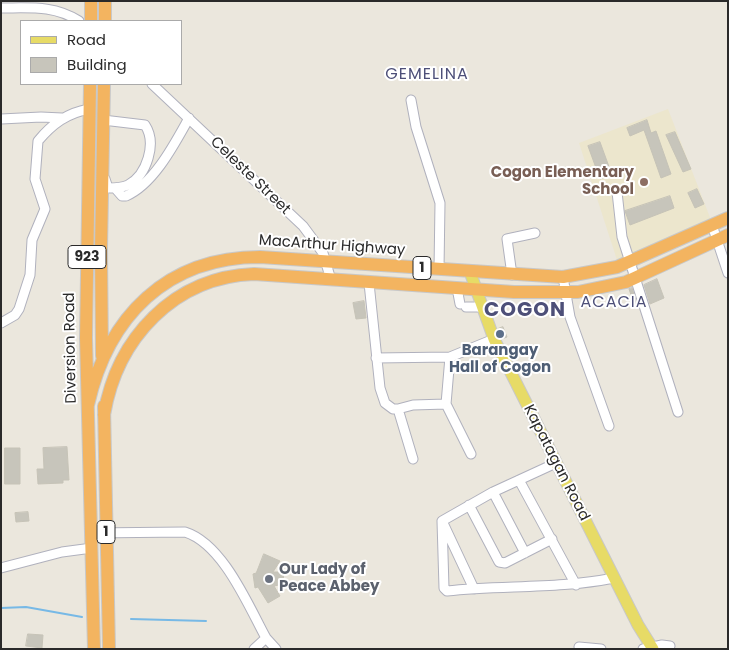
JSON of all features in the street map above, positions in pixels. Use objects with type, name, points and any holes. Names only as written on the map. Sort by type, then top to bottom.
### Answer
[{"type":"highway","points":[[91,1],[91,20]]},
{"type":"highway","points":[[105,1],[105,20]]},
{"type":"highway","name":"Diversion Road","points":[[89,431],[86,338],[90,85]]},
{"type":"highway","name":"Diversion Road","points":[[104,85],[101,314],[104,415]]},
{"type":"highway","name":"MacArthur Highway","points":[[88,405],[102,358],[125,320],[142,301],[162,285],[186,271],[212,262],[226,258],[260,256],[512,275],[563,277],[602,271],[631,262],[728,218]]},
{"type":"highway","name":"1","points":[[109,649],[104,415],[112,380],[127,348],[147,322],[179,296],[206,282],[236,274],[566,293],[605,288],[636,278],[722,237]]},
{"type":"highway","points":[[101,314],[107,324],[112,326],[125,320]]},
{"type":"highway","name":"1","points":[[89,431],[94,649]]},
{"type":"main road","name":"Kapatagan Road","points":[[470,272],[494,339],[649,648]]},
{"type":"street","points":[[1,8],[50,8],[66,13],[76,20]]},
{"type":"street","name":"Celeste Street","points":[[153,85],[303,226],[317,244],[326,262],[331,280]]},
{"type":"street","points":[[411,100],[416,127],[440,203],[439,269]]},
{"type":"street","points":[[1,323],[15,316],[19,309],[30,275],[32,240],[45,209],[35,179],[38,158],[36,146],[44,134],[62,118],[77,111],[89,110]]},
{"type":"street","points":[[1,119],[41,116],[62,118]]},
{"type":"street","points":[[115,188],[122,196],[126,196],[153,174],[171,152],[189,118]]},
{"type":"street","points":[[102,172],[108,188],[130,184],[145,166],[150,141],[148,130],[140,123],[103,120]]},
{"type":"street","points":[[617,192],[622,237],[678,412]]},
{"type":"street","points":[[712,225],[722,237],[728,273]]},
{"type":"street","points":[[512,275],[508,239],[535,233]]},
{"type":"street","points":[[563,277],[570,317],[609,426]]},
{"type":"street","points":[[369,283],[376,358],[385,404],[393,409],[413,405],[446,404]]},
{"type":"street","points":[[457,288],[463,306],[482,307]]},
{"type":"street","points":[[376,358],[450,356],[494,339]]},
{"type":"street","points":[[450,356],[446,404],[471,454]]},
{"type":"street","points":[[398,409],[413,460]]},
{"type":"street","points":[[442,521],[493,492],[556,463]]},
{"type":"street","points":[[519,480],[576,584]]},
{"type":"street","points":[[493,492],[525,553]]},
{"type":"street","points":[[470,505],[499,562],[505,563],[552,539]]},
{"type":"street","points":[[442,521],[444,588],[447,591],[576,584],[614,578]]},
{"type":"street","points":[[442,521],[474,589]]},
{"type":"street","points":[[91,533],[185,532],[194,534],[208,544],[224,564],[266,638],[276,649]]},
{"type":"street","points":[[1,568],[62,552],[92,548]]},
{"type":"street","points":[[254,649],[266,638]]},
{"type":"street","points":[[649,648],[670,646]]},
{"type":"street","points":[[578,647],[602,649]]},
{"type":"shaded area","name":"Cogon Elementary School","points":[[668,109],[711,220],[617,260],[579,143]]},
{"type":"building","points":[[647,120],[651,133],[656,131],[671,174],[661,178],[644,130],[630,136],[627,128]]},
{"type":"building","points":[[675,132],[691,169],[683,172],[666,135]]},
{"type":"building","points":[[600,142],[612,175],[600,179],[588,146]]},
{"type":"building","points":[[697,189],[704,204],[695,208],[688,193]]},
{"type":"building","points":[[670,196],[674,208],[630,225],[625,211]]},
{"type":"building","points":[[657,279],[664,298],[650,304],[644,285]]},
{"type":"building","points":[[632,288],[638,306],[635,307],[629,289]]},
{"type":"building","points":[[364,301],[366,318],[356,319],[353,303]]},
{"type":"building","points":[[503,327],[507,337],[502,339],[498,329]]},
{"type":"building","points":[[67,447],[69,480],[63,480],[63,483],[38,484],[37,469],[44,469],[43,448]]},
{"type":"building","points":[[5,448],[20,448],[20,484],[5,484]]},
{"type":"building","points":[[28,512],[29,521],[16,522],[15,513]]},
{"type":"building","name":"Our Lady of Peace Abbey","points":[[264,554],[280,561],[273,572],[283,572],[284,584],[274,586],[280,596],[268,603],[258,587],[255,588],[253,574],[256,573]]},
{"type":"building","points":[[28,634],[43,635],[42,648],[26,646]]},
{"type":"waterway","points":[[1,608],[26,607],[82,617]]},
{"type":"waterway","points":[[131,619],[206,621]]},
{"type":"place","name":"Cogon Elementary School","points":[[644,182]]},
{"type":"place","name":"Barangay Hall of Cogon","points":[[500,334]]},
{"type":"place","name":"Our Lady of Peace Abbey","points":[[269,579]]},
{"type":"district","name":"GEMELINA","points":[[427,75]]},
{"type":"district","name":"ACACIA","points":[[614,303]]},
{"type":"district","name":"COGON","points":[[525,311]]}]
